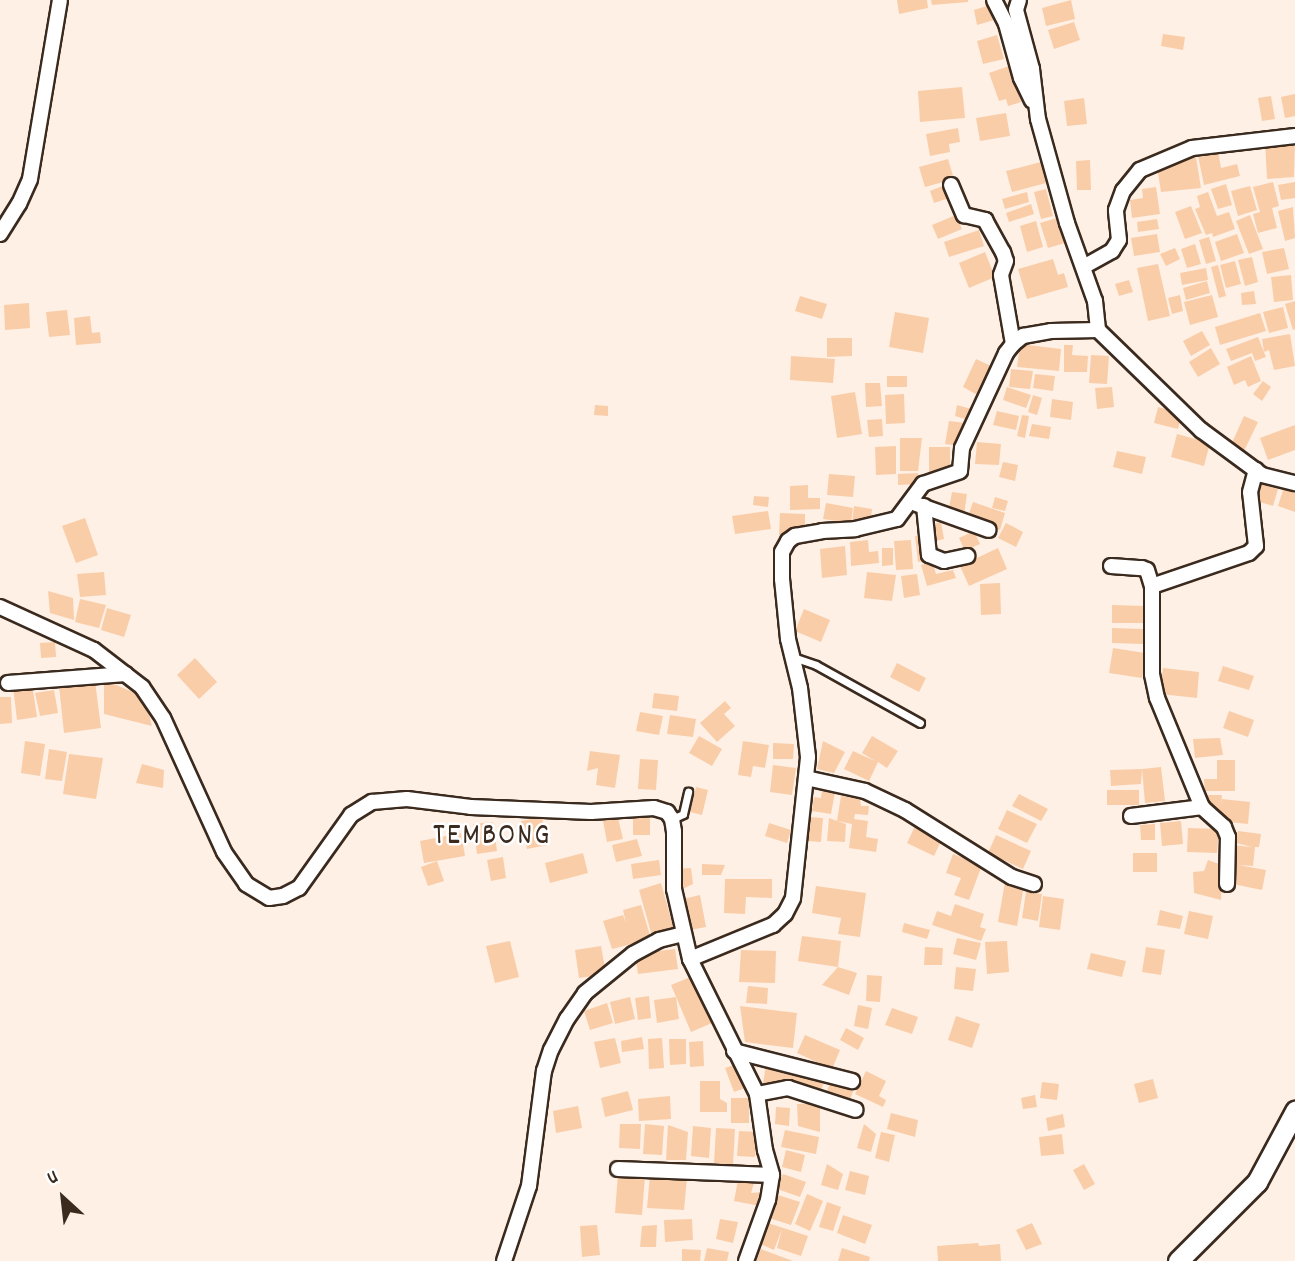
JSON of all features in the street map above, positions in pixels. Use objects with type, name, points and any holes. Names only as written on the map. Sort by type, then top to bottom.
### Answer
[{"type":"street","points":[[0,234],[19,204],[30,179],[60,0]]},
{"type":"street","points":[[994,0],[1006,24],[1021,78],[1038,119],[1067,223],[1085,266],[1095,300],[1098,330],[1201,430],[1262,475],[1295,483]]},
{"type":"street","points":[[1019,0],[1016,10],[1032,69],[1038,119]]},
{"type":"street","points":[[1085,266],[1112,251],[1119,240],[1116,210],[1123,191],[1140,170],[1192,148],[1295,136]]},
{"type":"street","points":[[951,185],[964,215],[985,220],[1003,252],[1006,261],[1001,275],[1013,344]]},
{"type":"street","points":[[690,959],[773,925],[785,914],[793,898],[806,778],[806,743],[782,579],[782,552],[788,541],[822,531],[887,524],[897,519],[923,484],[960,471],[962,448],[1006,353],[1013,344],[1023,336],[1051,331],[1098,330]]},
{"type":"street","points":[[1152,586],[1249,552],[1256,546],[1250,492],[1256,470]]},
{"type":"street","points":[[908,501],[989,530]]},
{"type":"street","points":[[924,506],[929,555],[944,561],[967,556]]},
{"type":"street","points":[[1111,566],[1147,570],[1152,586],[1153,674],[1157,698],[1202,807],[1224,827],[1228,837],[1227,884]]},
{"type":"street","points":[[0,607],[94,650],[142,687],[163,718],[224,852],[246,884],[269,898],[283,896],[299,888],[351,815],[372,802],[407,799],[471,807],[591,812],[654,808],[667,812],[672,819],[674,889],[690,959],[757,1094],[765,1150],[772,1175],[768,1200],[746,1261]]},
{"type":"street","points":[[8,683],[126,674]]},
{"type":"street","points":[[806,778],[866,791],[905,810],[1012,877],[1034,884]]},
{"type":"street","points":[[1131,817],[1202,807]]},
{"type":"street","points":[[504,1261],[529,1186],[544,1071],[551,1050],[585,993],[633,954],[659,940],[683,934]]},
{"type":"street","points":[[734,1051],[852,1081]]},
{"type":"street","points":[[757,1094],[788,1088],[856,1110]]},
{"type":"street","points":[[1178,1261],[1257,1182],[1295,1111]]},
{"type":"street","points":[[618,1169],[772,1175]]},
{"type":"lane","points":[[792,657],[816,665],[920,723]]},
{"type":"lane","points":[[672,819],[683,814],[688,792]]},
{"type":"building","points":[[897,0],[927,0],[928,8],[899,14]]},
{"type":"building","points":[[931,0],[968,0],[968,2],[932,5]]},
{"type":"building","points":[[1071,0],[1075,19],[1046,26],[1042,8]]},
{"type":"building","points":[[990,5],[994,20],[977,25],[974,10]]},
{"type":"building","points":[[1074,22],[1080,40],[1054,49],[1048,30]]},
{"type":"building","points":[[1163,34],[1185,37],[1183,50],[1161,46]]},
{"type":"building","points":[[997,35],[1004,59],[983,64],[977,41]]},
{"type":"building","points":[[1009,66],[1021,102],[1008,106],[1006,99],[999,101],[989,73]]},
{"type":"building","points":[[962,87],[965,118],[920,122],[918,91]]},
{"type":"building","points":[[1295,94],[1295,116],[1285,118],[1281,97]]},
{"type":"building","points":[[1271,96],[1275,119],[1262,121],[1258,98]]},
{"type":"building","points":[[1084,98],[1087,124],[1067,126],[1064,101]]},
{"type":"building","points":[[1006,113],[1010,136],[980,141],[976,118]]},
{"type":"building","points":[[958,128],[960,142],[949,144],[950,152],[930,156],[926,134]]},
{"type":"building","points":[[1295,140],[1294,177],[1267,179],[1265,142]]},
{"type":"building","points":[[1218,151],[1221,168],[1237,164],[1240,176],[1204,185],[1198,156]]},
{"type":"building","points":[[1196,157],[1201,188],[1161,192],[1157,167]]},
{"type":"building","points":[[948,159],[954,179],[925,187],[919,167]]},
{"type":"building","points":[[1090,160],[1091,190],[1077,190],[1076,161]]},
{"type":"building","points":[[1041,162],[1046,183],[1012,192],[1006,171]]},
{"type":"building","points":[[1273,182],[1279,206],[1272,208],[1277,228],[1258,233],[1253,214],[1260,212],[1253,187]]},
{"type":"building","points":[[1295,182],[1295,198],[1281,200],[1278,185]]},
{"type":"building","points":[[1053,184],[1063,217],[1057,218],[1047,186]]},
{"type":"building","points":[[1226,184],[1232,205],[1218,209],[1211,189]]},
{"type":"building","points":[[945,185],[949,198],[934,203],[930,191]]},
{"type":"building","points":[[1250,186],[1257,210],[1238,216],[1231,191]]},
{"type":"building","points":[[1156,187],[1160,214],[1132,218],[1130,200],[1143,198],[1142,189]]},
{"type":"building","points":[[1046,189],[1053,216],[1041,219],[1034,192]]},
{"type":"building","points":[[1027,192],[1029,202],[1005,209],[1002,199]]},
{"type":"building","points":[[1208,192],[1217,216],[1229,212],[1235,229],[1213,237],[1212,233],[1206,235],[1195,209],[1200,207],[1197,196]]},
{"type":"building","points":[[1031,204],[1034,214],[1009,222],[1006,213]]},
{"type":"building","points":[[1191,206],[1202,233],[1185,239],[1175,212]]},
{"type":"building","points":[[1293,207],[1295,238],[1285,241],[1278,211]]},
{"type":"building","points":[[956,215],[962,229],[938,239],[932,225]]},
{"type":"building","points":[[1250,215],[1263,249],[1249,254],[1236,221]]},
{"type":"building","points":[[1057,218],[1065,243],[1048,248],[1040,223]]},
{"type":"building","points":[[1157,219],[1159,229],[1138,232],[1137,222]]},
{"type":"building","points":[[1036,221],[1043,247],[1027,252],[1020,226]]},
{"type":"building","points":[[979,230],[984,246],[949,257],[944,242]]},
{"type":"building","points":[[1157,234],[1160,252],[1134,256],[1131,238]]},
{"type":"building","points":[[1237,234],[1244,253],[1221,261],[1215,242]]},
{"type":"building","points":[[1209,237],[1216,261],[1206,264],[1199,240]]},
{"type":"building","points":[[1195,244],[1201,264],[1187,268],[1181,249]]},
{"type":"building","points":[[1175,248],[1180,259],[1166,266],[1160,254]]},
{"type":"building","points":[[1284,248],[1289,269],[1267,274],[1262,252]]},
{"type":"building","points":[[985,252],[995,277],[969,288],[959,263]]},
{"type":"building","points":[[1252,257],[1258,282],[1245,286],[1238,260]]},
{"type":"building","points":[[1053,259],[1058,275],[1064,273],[1068,287],[1027,299],[1018,269]]},
{"type":"building","points":[[1235,261],[1241,284],[1226,288],[1220,265]]},
{"type":"building","points":[[1158,264],[1170,316],[1148,321],[1137,268]]},
{"type":"building","points":[[1218,265],[1226,296],[1219,298],[1211,267]]},
{"type":"building","points":[[1206,268],[1208,280],[1182,285],[1180,273]]},
{"type":"building","points":[[1291,275],[1293,300],[1274,302],[1271,277]]},
{"type":"building","points":[[1129,280],[1133,292],[1119,296],[1115,284]]},
{"type":"building","points":[[1207,281],[1210,293],[1186,300],[1183,288]]},
{"type":"building","points":[[1254,291],[1256,304],[1242,305],[1241,293]]},
{"type":"building","points":[[1180,295],[1183,311],[1172,314],[1168,298]]},
{"type":"building","points":[[1212,295],[1218,317],[1190,325],[1184,302]]},
{"type":"building","points":[[800,296],[827,304],[822,319],[795,311]]},
{"type":"building","points":[[1295,301],[1295,329],[1293,330],[1285,304]]},
{"type":"building","points":[[29,303],[30,328],[5,330],[4,305]]},
{"type":"building","points":[[1283,307],[1288,328],[1269,333],[1263,312]]},
{"type":"building","points":[[67,310],[70,335],[49,337],[46,312]]},
{"type":"building","points":[[895,312],[929,318],[923,353],[889,347]]},
{"type":"building","points":[[1260,313],[1266,331],[1220,345],[1215,327]]},
{"type":"building","points":[[90,316],[92,333],[100,332],[101,343],[76,345],[74,318]]},
{"type":"building","points":[[1202,331],[1210,345],[1191,356],[1183,341]]},
{"type":"building","points":[[1290,334],[1295,366],[1274,370],[1269,350],[1264,352],[1262,339]]},
{"type":"building","points":[[1258,337],[1266,357],[1255,361],[1252,353],[1231,361],[1226,349]]},
{"type":"building","points":[[827,338],[852,338],[852,356],[827,357]]},
{"type":"building","points":[[1020,344],[1061,349],[1059,371],[1017,367]]},
{"type":"building","points":[[1064,345],[1073,345],[1072,355],[1088,356],[1087,372],[1064,372]]},
{"type":"building","points":[[1211,348],[1220,364],[1198,377],[1189,362]]},
{"type":"building","points":[[1091,355],[1109,356],[1107,384],[1089,383]]},
{"type":"building","points":[[791,356],[835,359],[833,383],[790,380]]},
{"type":"building","points":[[1251,356],[1261,381],[1248,387],[1245,380],[1234,385],[1227,367]]},
{"type":"building","points":[[976,359],[995,368],[981,397],[963,387]]},
{"type":"building","points":[[1011,369],[1033,371],[1030,389],[1009,387]]},
{"type":"building","points":[[1035,374],[1055,376],[1053,391],[1033,388]]},
{"type":"building","points":[[887,376],[907,376],[907,387],[887,387]]},
{"type":"building","points":[[1263,381],[1271,387],[1262,401],[1253,394]]},
{"type":"building","points":[[865,383],[880,383],[882,406],[866,407]]},
{"type":"building","points":[[1007,387],[1031,395],[1026,408],[1003,400]]},
{"type":"building","points":[[1112,387],[1114,407],[1097,409],[1095,388]]},
{"type":"building","points":[[855,392],[862,434],[837,438],[831,396]]},
{"type":"building","points":[[904,394],[905,423],[886,424],[885,395]]},
{"type":"building","points":[[1033,395],[1042,398],[1037,415],[1028,412]]},
{"type":"building","points":[[1052,399],[1073,402],[1071,420],[1050,417]]},
{"type":"building","points":[[595,405],[608,406],[608,416],[594,415]]},
{"type":"building","points":[[957,405],[975,410],[972,421],[955,416]]},
{"type":"building","points":[[1158,407],[1182,413],[1178,429],[1154,423]]},
{"type":"building","points":[[997,411],[1019,416],[1016,430],[993,425]]},
{"type":"building","points":[[1022,415],[1029,416],[1025,438],[1017,436]]},
{"type":"building","points":[[1244,416],[1258,422],[1244,451],[1231,445]]},
{"type":"building","points":[[882,419],[883,436],[869,437],[867,420]]},
{"type":"building","points":[[949,421],[965,423],[961,446],[945,444]]},
{"type":"building","points":[[1032,424],[1051,427],[1049,439],[1029,436]]},
{"type":"building","points":[[1295,425],[1295,450],[1268,460],[1260,438]]},
{"type":"building","points":[[1177,434],[1210,443],[1204,466],[1171,457]]},
{"type":"building","points":[[900,438],[922,438],[918,471],[900,471]]},
{"type":"building","points":[[977,442],[1001,444],[999,465],[975,464]]},
{"type":"building","points":[[896,446],[896,474],[876,475],[875,447]]},
{"type":"building","points":[[929,447],[950,447],[950,475],[929,474]]},
{"type":"building","points":[[1117,451],[1146,457],[1142,474],[1113,467]]},
{"type":"building","points":[[1003,462],[1018,465],[1015,481],[999,477]]},
{"type":"building","points":[[918,473],[918,484],[898,485],[898,474]]},
{"type":"building","points":[[829,474],[855,476],[853,497],[827,495]]},
{"type":"building","points":[[1259,483],[1278,489],[1273,506],[1254,500]]},
{"type":"building","points":[[808,485],[808,498],[820,498],[820,509],[790,510],[790,486]]},
{"type":"building","points":[[1284,487],[1295,491],[1295,512],[1278,506]]},
{"type":"building","points":[[952,492],[967,494],[964,515],[948,513]]},
{"type":"building","points":[[754,496],[769,497],[768,507],[753,505]]},
{"type":"building","points":[[995,497],[1008,501],[1005,511],[992,508]]},
{"type":"building","points":[[973,502],[1005,513],[1000,530],[967,519]]},
{"type":"building","points":[[826,503],[853,508],[851,523],[823,519]]},
{"type":"building","points":[[854,506],[872,509],[870,526],[852,524]]},
{"type":"building","points":[[768,511],[771,529],[735,534],[732,516]]},
{"type":"building","points":[[780,513],[805,514],[805,531],[779,535]]},
{"type":"building","points":[[85,518],[98,555],[76,563],[62,526]]},
{"type":"building","points":[[941,522],[944,539],[932,542],[929,525]]},
{"type":"building","points":[[1006,523],[1023,532],[1016,547],[998,538]]},
{"type":"building","points":[[974,531],[980,544],[965,551],[959,538]]},
{"type":"building","points":[[923,535],[927,561],[918,562],[915,536]]},
{"type":"building","points":[[868,540],[869,552],[878,551],[879,563],[851,566],[850,542]]},
{"type":"building","points":[[911,540],[913,569],[896,570],[894,541]]},
{"type":"building","points":[[845,546],[847,575],[822,578],[820,549]]},
{"type":"building","points":[[882,548],[893,548],[893,565],[882,566]]},
{"type":"building","points":[[998,548],[1007,569],[969,586],[960,566]]},
{"type":"building","points":[[932,561],[936,574],[953,570],[956,578],[927,586],[921,565]]},
{"type":"building","points":[[104,572],[106,595],[80,597],[77,574]]},
{"type":"building","points":[[867,572],[896,575],[892,601],[864,598]]},
{"type":"building","points":[[917,574],[920,595],[904,598],[901,576]]},
{"type":"building","points":[[1000,583],[1001,614],[981,615],[980,584]]},
{"type":"building","points":[[48,591],[73,598],[74,620],[50,613]]},
{"type":"building","points":[[80,599],[106,605],[99,628],[75,622]]},
{"type":"building","points":[[1112,605],[1144,606],[1144,623],[1112,623]]},
{"type":"building","points":[[107,608],[131,615],[124,637],[101,630]]},
{"type":"building","points":[[804,609],[830,620],[821,642],[795,631]]},
{"type":"building","points":[[1112,628],[1144,629],[1143,644],[1112,643]]},
{"type":"building","points":[[55,642],[56,657],[41,658],[40,643]]},
{"type":"building","points":[[1113,648],[1145,653],[1142,678],[1109,673]]},
{"type":"building","points":[[195,658],[217,682],[199,699],[177,675]]},
{"type":"building","points":[[897,663],[926,678],[919,692],[890,677]]},
{"type":"building","points":[[1223,666],[1254,676],[1249,690],[1218,681]]},
{"type":"building","points":[[1163,668],[1199,672],[1197,698],[1160,694]]},
{"type":"building","points":[[104,680],[145,697],[152,726],[104,714]]},
{"type":"building","points":[[95,681],[101,728],[64,733],[59,686]]},
{"type":"building","points":[[32,684],[37,717],[17,720],[13,687]]},
{"type":"building","points":[[54,690],[58,713],[40,716],[35,693]]},
{"type":"building","points":[[654,693],[679,696],[677,711],[652,708]]},
{"type":"building","points":[[0,697],[11,697],[12,723],[0,724]]},
{"type":"building","points":[[725,701],[731,708],[724,714],[735,726],[717,742],[700,723]]},
{"type":"building","points":[[1229,711],[1254,720],[1248,737],[1223,728]]},
{"type":"building","points":[[640,712],[663,716],[659,735],[636,731]]},
{"type":"building","points":[[670,715],[696,719],[693,737],[667,734]]},
{"type":"building","points":[[699,736],[722,749],[712,766],[689,753]]},
{"type":"building","points":[[872,736],[898,751],[887,768],[878,762],[869,781],[844,769],[853,751],[875,761],[862,753]]},
{"type":"building","points":[[1220,738],[1223,755],[1195,758],[1193,739]]},
{"type":"building","points":[[25,741],[45,744],[40,776],[21,773]]},
{"type":"building","points":[[743,741],[769,745],[765,768],[753,766],[751,777],[738,775]]},
{"type":"building","points":[[823,741],[845,752],[834,773],[817,769]]},
{"type":"building","points":[[773,743],[794,744],[793,759],[773,759]]},
{"type":"building","points":[[49,749],[67,752],[62,781],[45,779]]},
{"type":"building","points":[[590,751],[620,755],[615,788],[596,785],[598,768],[587,771]]},
{"type":"building","points":[[69,754],[103,758],[96,799],[63,794]]},
{"type":"building","points":[[640,759],[658,760],[656,790],[638,789]]},
{"type":"building","points":[[1217,760],[1235,760],[1235,791],[1205,791],[1204,779],[1217,779]]},
{"type":"building","points":[[142,764],[164,770],[163,788],[136,783]]},
{"type":"building","points":[[773,765],[796,768],[792,795],[770,792]]},
{"type":"building","points":[[1161,767],[1165,801],[1145,803],[1142,769]]},
{"type":"building","points":[[1142,769],[1141,784],[1111,786],[1110,770]]},
{"type":"building","points":[[823,784],[836,786],[831,814],[812,811],[814,797],[821,798]]},
{"type":"building","points":[[696,787],[708,790],[702,815],[690,812]]},
{"type":"building","points":[[1107,790],[1139,790],[1139,805],[1107,805]]},
{"type":"building","points":[[1019,794],[1048,809],[1041,821],[1012,806]]},
{"type":"building","points":[[1206,795],[1222,795],[1221,807],[1222,799],[1250,802],[1248,824],[1220,821],[1221,814],[1206,804]]},
{"type":"building","points":[[841,796],[860,799],[861,806],[869,806],[868,815],[855,814],[854,819],[868,821],[866,837],[878,839],[876,852],[849,848],[852,824],[837,821]]},
{"type":"building","points":[[1007,810],[1037,824],[1027,843],[998,829]]},
{"type":"building","points":[[633,816],[650,816],[650,835],[633,835]]},
{"type":"building","points":[[542,817],[548,845],[527,849],[521,821]]},
{"type":"building","points":[[810,817],[823,818],[821,842],[808,841]]},
{"type":"building","points":[[618,818],[623,839],[607,842],[603,821]]},
{"type":"building","points":[[829,818],[846,824],[845,842],[827,841]]},
{"type":"building","points":[[1181,821],[1183,844],[1162,846],[1160,823]]},
{"type":"building","points":[[493,822],[497,851],[477,854],[473,824]]},
{"type":"building","points":[[769,823],[791,830],[787,843],[765,836]]},
{"type":"building","points":[[916,824],[943,837],[934,856],[907,843]]},
{"type":"building","points":[[1155,824],[1155,840],[1141,840],[1140,825]]},
{"type":"building","points":[[1188,828],[1219,829],[1217,853],[1187,852]]},
{"type":"building","points":[[1238,831],[1261,834],[1259,847],[1255,847],[1253,866],[1238,865],[1266,870],[1262,890],[1228,883],[1232,845],[1252,847],[1236,843]]},
{"type":"building","points":[[461,833],[465,856],[424,863],[420,841]]},
{"type":"building","points":[[996,835],[1031,851],[1023,869],[988,853]]},
{"type":"building","points":[[637,839],[642,856],[616,862],[612,845]]},
{"type":"building","points":[[583,853],[588,873],[550,883],[545,863]]},
{"type":"building","points":[[1133,853],[1157,853],[1157,872],[1133,872]]},
{"type":"building","points":[[953,854],[982,865],[969,900],[954,895],[961,878],[946,873]]},
{"type":"building","points":[[503,857],[506,878],[491,881],[487,860]]},
{"type":"building","points":[[659,860],[661,875],[633,879],[631,864]]},
{"type":"building","points":[[1208,860],[1222,865],[1221,900],[1194,893],[1193,872],[1204,871]]},
{"type":"building","points":[[437,861],[444,881],[428,886],[421,867]]},
{"type":"building","points":[[702,864],[725,865],[721,875],[702,875]]},
{"type":"building","points":[[691,868],[693,884],[678,891],[676,869]]},
{"type":"building","points":[[725,879],[772,879],[772,898],[746,897],[745,914],[724,913]]},
{"type":"building","points":[[1005,882],[1024,885],[1017,926],[998,922]]},
{"type":"building","points":[[661,883],[674,930],[652,936],[639,890]]},
{"type":"building","points":[[816,886],[866,893],[860,937],[838,934],[841,918],[812,913]]},
{"type":"building","points":[[1026,892],[1042,894],[1038,921],[1022,918]]},
{"type":"building","points":[[700,895],[706,927],[690,930],[683,899]]},
{"type":"building","points":[[1043,896],[1064,899],[1060,930],[1039,927]]},
{"type":"building","points":[[955,904],[984,914],[980,927],[986,929],[981,941],[932,925],[937,911],[951,916]]},
{"type":"building","points":[[641,905],[651,939],[612,949],[603,921],[623,915],[626,923],[623,910]]},
{"type":"building","points":[[1160,910],[1183,916],[1180,929],[1157,925]]},
{"type":"building","points":[[1189,911],[1213,916],[1208,939],[1184,934]]},
{"type":"building","points":[[904,923],[930,930],[927,939],[902,932]]},
{"type":"building","points":[[802,936],[841,941],[838,967],[798,961]]},
{"type":"building","points":[[957,938],[981,943],[976,960],[953,954]]},
{"type":"building","points":[[510,941],[519,977],[495,983],[486,946]]},
{"type":"building","points":[[1007,941],[1009,972],[987,974],[985,942]]},
{"type":"building","points":[[601,946],[606,974],[579,978],[575,950]]},
{"type":"building","points":[[925,947],[943,948],[942,965],[924,965]]},
{"type":"building","points":[[1146,947],[1165,950],[1161,975],[1142,972]]},
{"type":"building","points":[[675,949],[678,969],[638,974],[635,954]]},
{"type":"building","points":[[741,950],[776,951],[775,983],[739,982]]},
{"type":"building","points":[[1091,953],[1126,961],[1122,977],[1087,969]]},
{"type":"building","points":[[838,967],[857,973],[849,995],[822,985]]},
{"type":"building","points":[[956,967],[976,969],[973,991],[954,989]]},
{"type":"building","points":[[867,975],[882,976],[880,1002],[866,1001]]},
{"type":"building","points":[[693,976],[712,1023],[691,1032],[671,985]]},
{"type":"building","points":[[748,986],[768,988],[767,1004],[746,1003]]},
{"type":"building","points":[[649,996],[651,1018],[638,1020],[635,998]]},
{"type":"building","points":[[630,997],[635,1019],[615,1024],[610,1002]]},
{"type":"building","points":[[676,997],[679,1019],[657,1023],[654,1000]]},
{"type":"building","points":[[607,1003],[613,1023],[590,1030],[584,1011]]},
{"type":"building","points":[[858,1005],[872,1008],[868,1029],[854,1026]]},
{"type":"building","points":[[740,1006],[797,1013],[793,1048],[745,1042]]},
{"type":"building","points":[[892,1008],[918,1017],[912,1034],[885,1025]]},
{"type":"building","points":[[956,1016],[980,1024],[972,1048],[948,1040]]},
{"type":"building","points":[[846,1028],[864,1038],[858,1050],[840,1040]]},
{"type":"building","points":[[805,1035],[840,1050],[832,1069],[797,1053]]},
{"type":"building","points":[[642,1037],[644,1049],[622,1052],[621,1041]]},
{"type":"building","points":[[615,1038],[621,1063],[600,1068],[594,1042]]},
{"type":"building","points":[[662,1038],[664,1068],[649,1069],[648,1039]]},
{"type":"building","points":[[669,1039],[686,1039],[686,1064],[670,1065]]},
{"type":"building","points":[[703,1041],[704,1066],[690,1067],[689,1042]]},
{"type":"building","points":[[740,1063],[748,1087],[734,1092],[725,1068]]},
{"type":"building","points":[[766,1064],[826,1077],[819,1095],[763,1084]]},
{"type":"building","points":[[866,1071],[886,1081],[879,1096],[886,1100],[883,1107],[855,1094]]},
{"type":"building","points":[[832,1077],[855,1086],[850,1100],[827,1091]]},
{"type":"building","points":[[1153,1079],[1158,1098],[1139,1103],[1134,1084]]},
{"type":"building","points":[[700,1081],[720,1081],[720,1099],[727,1103],[727,1112],[700,1112]]},
{"type":"building","points":[[1042,1082],[1059,1084],[1057,1100],[1040,1098]]},
{"type":"building","points":[[628,1091],[633,1110],[605,1117],[601,1098]]},
{"type":"building","points":[[1035,1095],[1037,1107],[1023,1109],[1021,1098]]},
{"type":"building","points":[[670,1096],[671,1119],[639,1121],[638,1099]]},
{"type":"building","points":[[731,1098],[749,1098],[749,1123],[731,1123]]},
{"type":"building","points":[[820,1103],[820,1132],[798,1126],[797,1104]]},
{"type":"building","points":[[578,1106],[582,1128],[556,1133],[553,1111]]},
{"type":"building","points":[[776,1107],[790,1108],[789,1126],[775,1124]]},
{"type":"building","points":[[891,1113],[918,1120],[915,1137],[887,1129]]},
{"type":"building","points":[[1063,1114],[1065,1127],[1048,1131],[1046,1118]]},
{"type":"building","points":[[620,1124],[641,1124],[640,1149],[619,1148]]},
{"type":"building","points":[[645,1124],[664,1126],[662,1155],[643,1154]]},
{"type":"building","points":[[864,1124],[876,1134],[871,1152],[857,1148]]},
{"type":"building","points":[[668,1125],[688,1132],[686,1160],[666,1160]]},
{"type":"building","points":[[693,1126],[711,1128],[709,1158],[691,1156]]},
{"type":"building","points":[[716,1128],[735,1129],[733,1165],[714,1163]]},
{"type":"building","points":[[785,1130],[819,1137],[816,1154],[781,1147]]},
{"type":"building","points":[[739,1131],[757,1132],[755,1157],[737,1156]]},
{"type":"building","points":[[881,1132],[895,1135],[889,1162],[875,1158]]},
{"type":"building","points":[[1062,1134],[1064,1154],[1041,1156],[1039,1137]]},
{"type":"building","points":[[786,1150],[805,1155],[801,1172],[782,1167]]},
{"type":"building","points":[[827,1164],[843,1174],[838,1190],[821,1185]]},
{"type":"building","points":[[1084,1164],[1095,1184],[1084,1190],[1073,1170]]},
{"type":"building","points":[[850,1171],[869,1176],[865,1195],[845,1190]]},
{"type":"building","points":[[618,1174],[645,1176],[642,1215],[615,1213]]},
{"type":"building","points":[[783,1174],[806,1182],[800,1197],[777,1189]]},
{"type":"building","points":[[650,1175],[687,1178],[684,1210],[647,1208]]},
{"type":"building","points":[[738,1180],[754,1183],[751,1193],[763,1192],[760,1206],[734,1201]]},
{"type":"building","points":[[807,1194],[823,1201],[810,1231],[795,1224]]},
{"type":"building","points":[[778,1195],[800,1202],[791,1225],[769,1218]]},
{"type":"building","points":[[827,1202],[841,1207],[833,1231],[819,1227]]},
{"type":"building","points":[[843,1215],[872,1225],[865,1244],[837,1233]]},
{"type":"building","points":[[692,1219],[693,1240],[665,1242],[664,1220]]},
{"type":"building","points":[[720,1219],[738,1222],[733,1243],[716,1239]]},
{"type":"building","points":[[768,1223],[808,1236],[801,1256],[777,1248],[782,1229],[774,1250],[760,1244]]},
{"type":"building","points":[[1032,1223],[1042,1244],[1026,1250],[1016,1230]]},
{"type":"building","points":[[597,1225],[600,1255],[582,1257],[580,1226]]},
{"type":"building","points":[[657,1225],[656,1247],[640,1247],[642,1226]]},
{"type":"building","points":[[978,1243],[979,1246],[1000,1244],[1001,1261],[938,1261],[937,1246]]},
{"type":"building","points":[[707,1248],[729,1252],[727,1261],[704,1261]]},
{"type":"building","points":[[842,1248],[870,1257],[869,1261],[838,1261]]},
{"type":"building","points":[[682,1249],[701,1250],[700,1261],[682,1261]]},
{"type":"building","points":[[761,1249],[793,1261],[756,1261]]},
{"type":"district","name":"TEMBONG","points":[[492,838]]}]
